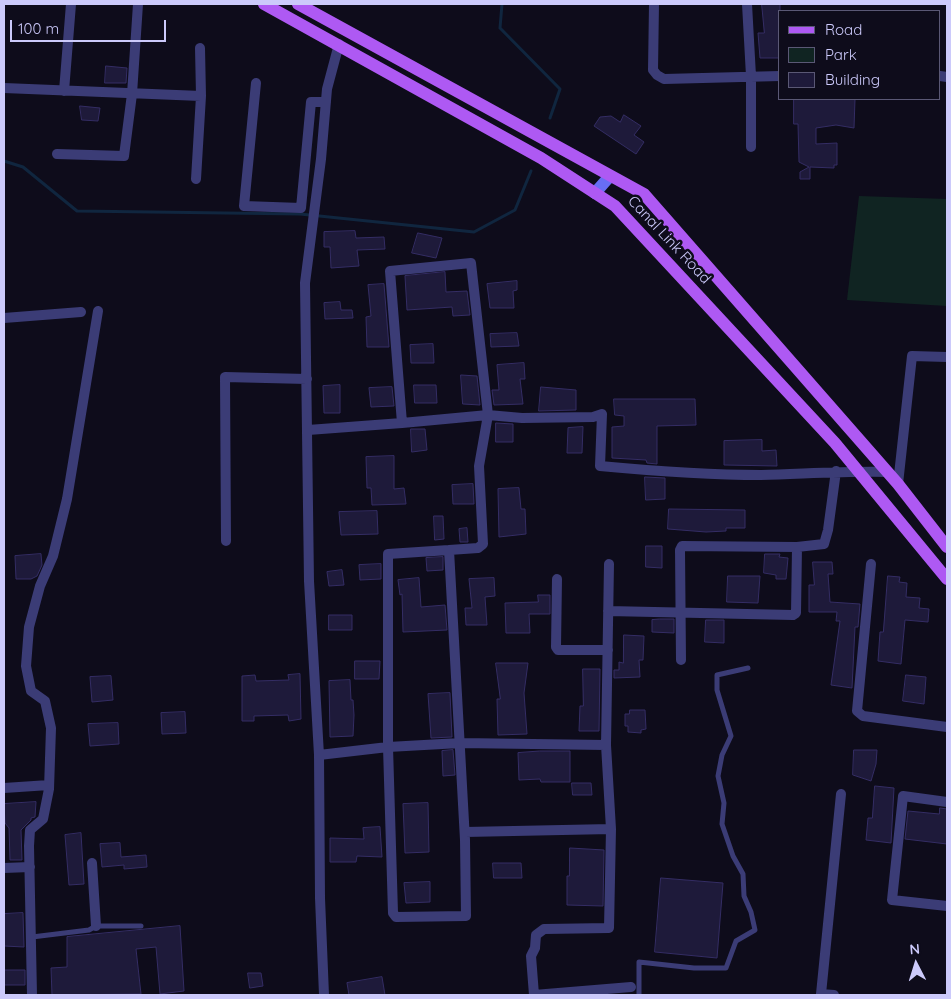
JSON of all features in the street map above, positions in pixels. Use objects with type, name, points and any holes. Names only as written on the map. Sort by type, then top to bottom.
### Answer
[{"type":"main road","name":"Canal Link Road","points":[[264,4],[541,158],[615,206],[860,471],[947,579]]},
{"type":"main road","name":"Canal Link Road","points":[[298,4],[644,194],[898,484],[947,547]]},
{"type":"main road","points":[[595,193],[610,176]]},
{"type":"street","points":[[64,91],[70,4]]},
{"type":"street","points":[[57,154],[124,156],[132,94],[138,4]]},
{"type":"street","points":[[654,4],[653,70],[656,76],[664,79],[778,76]]},
{"type":"street","points":[[747,4],[751,76],[751,147]]},
{"type":"street","points":[[324,995],[320,898],[319,755],[309,581],[305,283],[327,89],[339,44]]},
{"type":"street","points":[[196,179],[201,96],[200,48]]},
{"type":"street","points":[[256,83],[244,206],[301,208],[311,102],[326,102]]},
{"type":"street","points":[[4,88],[201,96]]},
{"type":"street","points":[[302,198],[316,199]]},
{"type":"street","points":[[402,423],[390,271],[472,263],[488,415],[480,466],[483,544],[478,548],[388,554],[388,747],[393,913],[396,917],[466,916],[465,832],[449,550]]},
{"type":"street","points":[[32,995],[30,830],[43,819],[49,785],[51,728],[45,701],[32,691],[26,666],[28,627],[40,586],[53,556],[67,499],[98,311]]},
{"type":"street","points":[[4,318],[81,312]]},
{"type":"street","points":[[898,484],[912,356],[947,357]]},
{"type":"street","points":[[226,541],[225,377],[307,379]]},
{"type":"street","points":[[308,430],[488,415],[522,418],[593,417],[602,414],[600,466],[675,474],[762,475],[836,471],[887,472]]},
{"type":"street","points":[[681,660],[682,546],[798,547],[820,545],[826,542],[836,471]]},
{"type":"street","points":[[608,611],[793,615],[796,612],[798,547]]},
{"type":"street","points":[[534,995],[531,956],[535,948],[536,935],[544,929],[609,928],[611,829],[606,746],[609,564]]},
{"type":"street","points":[[871,564],[858,711],[863,716],[947,727]]},
{"type":"street","points":[[557,579],[556,647],[558,650],[608,650]]},
{"type":"street","points":[[319,755],[388,747],[460,743],[606,746]]},
{"type":"street","points":[[4,788],[49,785]]},
{"type":"street","points":[[834,995],[821,995],[841,794]]},
{"type":"street","points":[[947,802],[903,796],[892,900],[947,906]]},
{"type":"street","points":[[465,832],[611,829]]},
{"type":"street","points":[[92,863],[96,926]]},
{"type":"street","points":[[4,868],[30,867]]},
{"type":"street","points":[[528,995],[631,987]]},
{"type":"lane","points":[[639,995],[639,962],[694,968],[726,968],[736,941],[755,930],[751,912],[744,896],[743,874],[733,856],[722,824],[724,803],[718,776],[722,755],[731,736],[717,690],[717,675],[748,668]]},
{"type":"lane","points":[[32,937],[90,930],[96,926],[141,926]]},
{"type":"green space","points":[[859,196],[947,199],[947,306],[847,300]]},
{"type":"building","points":[[762,4],[780,4],[780,10],[778,10],[778,58],[760,58],[758,33],[764,33]]},
{"type":"building","points":[[106,66],[127,68],[126,83],[105,83]]},
{"type":"building","points":[[794,100],[855,100],[854,128],[836,125],[816,128],[816,144],[837,143],[837,165],[834,165],[834,168],[810,167],[810,179],[800,179],[800,172],[809,167],[799,162],[798,124],[794,124]]},
{"type":"building","points":[[80,106],[100,108],[98,121],[82,120]]},
{"type":"building","points":[[624,115],[641,126],[634,135],[644,142],[636,154],[594,126],[600,117],[611,116],[620,122]]},
{"type":"building","points":[[355,231],[356,238],[384,237],[385,249],[357,250],[359,266],[331,268],[330,247],[324,247],[324,232]]},
{"type":"building","points":[[418,233],[442,238],[436,258],[412,253]]},
{"type":"building","points":[[445,272],[446,292],[467,291],[470,315],[453,316],[452,307],[407,310],[405,276]]},
{"type":"building","points":[[517,281],[517,290],[513,291],[514,308],[490,308],[487,284]]},
{"type":"building","points":[[384,284],[389,347],[367,347],[366,317],[371,316],[368,285]]},
{"type":"building","points":[[340,302],[341,310],[352,310],[353,318],[325,319],[324,303]]},
{"type":"building","points":[[517,333],[519,346],[491,347],[490,334]]},
{"type":"building","points":[[433,344],[434,363],[411,363],[410,345]]},
{"type":"building","points":[[524,363],[525,379],[520,379],[523,404],[494,405],[492,390],[499,390],[497,365]]},
{"type":"building","points":[[461,375],[477,376],[480,405],[463,404]]},
{"type":"building","points":[[340,385],[340,413],[324,413],[323,386]]},
{"type":"building","points":[[414,385],[436,385],[437,403],[415,403]]},
{"type":"building","points":[[392,387],[394,406],[371,407],[369,388]]},
{"type":"building","points":[[541,387],[576,390],[576,410],[539,411]]},
{"type":"building","points":[[614,399],[695,399],[696,425],[657,426],[657,464],[647,463],[646,460],[612,458],[612,427],[624,426],[624,416],[615,415]]},
{"type":"building","points":[[496,423],[513,424],[513,442],[496,442]]},
{"type":"building","points":[[583,427],[582,453],[567,453],[568,428]]},
{"type":"building","points":[[411,429],[425,429],[427,450],[412,452]]},
{"type":"building","points":[[762,440],[762,451],[776,450],[777,466],[724,465],[724,441]]},
{"type":"building","points":[[394,456],[394,489],[404,488],[406,504],[372,505],[371,488],[367,488],[366,457]]},
{"type":"building","points":[[645,477],[665,478],[665,499],[646,500]]},
{"type":"building","points":[[473,484],[474,504],[453,504],[452,485]]},
{"type":"building","points":[[519,488],[521,509],[525,509],[526,534],[499,537],[498,489]]},
{"type":"building","points":[[669,509],[745,510],[745,528],[726,528],[726,531],[706,532],[668,529]]},
{"type":"building","points":[[377,511],[378,534],[341,535],[339,512]]},
{"type":"building","points":[[434,516],[443,516],[444,539],[435,540]]},
{"type":"building","points":[[467,528],[468,542],[460,542],[459,529]]},
{"type":"building","points":[[646,546],[662,546],[662,568],[646,567]]},
{"type":"building","points":[[41,554],[42,565],[37,576],[31,579],[16,579],[15,556]]},
{"type":"building","points":[[765,554],[780,554],[779,557],[788,558],[786,579],[776,579],[776,575],[764,573]]},
{"type":"building","points":[[443,557],[443,570],[427,571],[426,558]]},
{"type":"building","points":[[813,562],[832,562],[833,574],[828,574],[830,602],[860,604],[858,627],[855,627],[852,688],[831,685],[840,621],[836,621],[837,612],[809,612],[809,585],[814,585]]},
{"type":"building","points":[[381,564],[381,579],[360,580],[359,565]]},
{"type":"building","points":[[342,570],[344,585],[329,586],[327,572]]},
{"type":"building","points":[[728,576],[760,576],[758,603],[727,602]]},
{"type":"building","points":[[888,576],[900,577],[899,582],[907,583],[906,597],[920,598],[919,608],[929,609],[928,622],[905,620],[901,664],[878,661],[880,632],[883,632]]},
{"type":"building","points":[[419,578],[421,607],[445,605],[447,630],[403,632],[402,594],[400,595],[398,580]]},
{"type":"building","points":[[494,578],[495,596],[485,597],[487,625],[466,625],[465,608],[472,608],[469,579]]},
{"type":"building","points":[[538,595],[550,595],[550,614],[529,614],[530,633],[506,633],[505,603],[538,602]]},
{"type":"building","points":[[329,615],[352,615],[352,630],[329,630]]},
{"type":"building","points":[[674,619],[674,633],[652,632],[652,620]]},
{"type":"building","points":[[706,620],[724,620],[724,643],[705,642]]},
{"type":"building","points":[[624,635],[644,636],[643,660],[639,660],[640,677],[614,678],[614,670],[619,670],[619,662],[623,663]]},
{"type":"building","points":[[355,661],[380,661],[379,679],[355,679]]},
{"type":"building","points":[[496,663],[528,663],[524,693],[527,734],[498,735],[497,699],[500,699]]},
{"type":"building","points":[[583,669],[600,669],[599,731],[579,731],[580,706],[583,706]]},
{"type":"building","points":[[300,674],[301,719],[289,721],[288,715],[254,716],[254,721],[242,721],[242,676],[255,675],[256,681],[289,680],[288,675]]},
{"type":"building","points":[[906,675],[926,677],[924,704],[903,701]]},
{"type":"building","points":[[111,676],[113,700],[92,702],[90,677]]},
{"type":"building","points":[[350,680],[354,715],[353,736],[330,737],[329,681]]},
{"type":"building","points":[[450,693],[452,737],[431,738],[428,694]]},
{"type":"building","points":[[630,710],[645,710],[646,729],[641,730],[641,733],[628,732],[628,726],[625,726],[625,714],[629,714]]},
{"type":"building","points":[[185,712],[186,733],[162,734],[161,713]]},
{"type":"building","points":[[118,723],[119,744],[90,746],[88,724]]},
{"type":"building","points":[[453,750],[455,775],[443,776],[442,751]]},
{"type":"building","points":[[854,750],[877,750],[876,764],[871,781],[853,775]]},
{"type":"building","points":[[570,751],[570,782],[541,782],[540,779],[519,780],[518,753]]},
{"type":"building","points":[[572,783],[591,783],[592,795],[573,795]]},
{"type":"building","points":[[875,786],[894,788],[891,843],[866,840],[868,818],[872,818]]},
{"type":"building","points":[[36,802],[35,817],[31,818],[21,830],[22,860],[10,860],[9,828],[5,823],[4,804]]},
{"type":"building","points":[[428,803],[429,852],[405,853],[403,804]]},
{"type":"building","points":[[940,808],[947,809],[947,844],[905,839],[908,811],[939,814]]},
{"type":"building","points":[[380,827],[382,857],[357,856],[356,862],[330,862],[330,838],[364,839],[363,828]]},
{"type":"building","points":[[81,833],[84,884],[69,885],[65,835]]},
{"type":"building","points":[[120,843],[121,857],[146,855],[147,867],[124,869],[124,865],[102,867],[100,844]]},
{"type":"building","points":[[570,848],[604,850],[603,906],[567,905],[567,876],[569,876]]},
{"type":"building","points":[[493,863],[521,863],[522,878],[494,878]]},
{"type":"building","points":[[661,878],[723,883],[717,958],[655,952]]},
{"type":"building","points":[[430,882],[430,902],[406,903],[404,883]]},
{"type":"building","points":[[23,913],[24,947],[4,946],[4,914]]},
{"type":"building","points":[[180,926],[184,991],[160,994],[156,947],[136,949],[141,994],[52,995],[51,968],[67,967],[67,937]]},
{"type":"building","points":[[4,970],[25,970],[25,985],[4,985]]},
{"type":"building","points":[[248,973],[261,973],[263,986],[250,988]]},
{"type":"building","points":[[382,977],[385,995],[349,995],[347,983]]},
{"type":"waterway","points":[[502,4],[500,28],[560,89],[550,118]]},
{"type":"waterway","points":[[4,161],[23,167],[77,211],[300,214],[474,232],[515,210],[531,171]]}]
